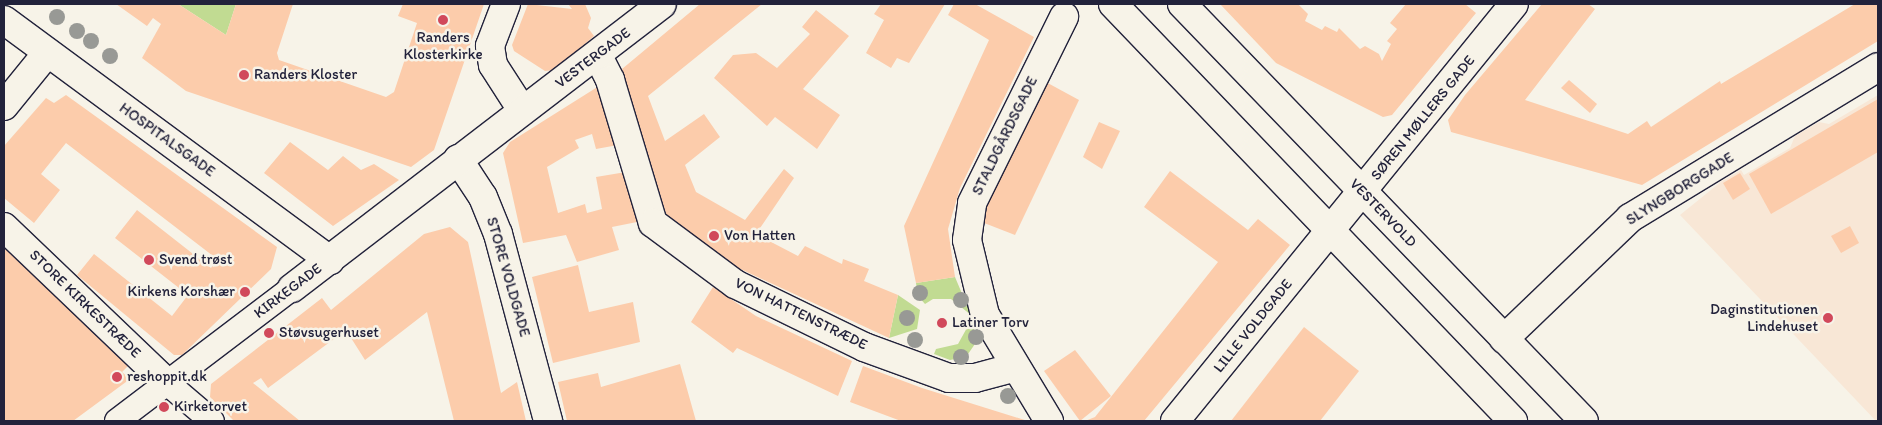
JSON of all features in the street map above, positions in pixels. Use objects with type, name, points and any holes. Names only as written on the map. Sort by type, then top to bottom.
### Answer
[{"type":"street","points":[[458,159],[522,110],[492,65],[490,46],[506,4]]},
{"type":"street","name":"VESTERGADE","points":[[522,110],[598,56],[662,4]]},
{"type":"street","points":[[1113,4],[1513,421]]},
{"type":"street","name":"VESTERVOLD","points":[[1182,4],[1584,421]]},
{"type":"street","name":"SØREN MØLLERS GADE","points":[[1330,231],[1514,4]]},
{"type":"street","name":"STALDGÅRDSGADE","points":[[1049,421],[985,315],[967,240],[972,202],[1064,17]]},
{"type":"street","name":"HOSPITALSGADE","points":[[4,20],[330,260]]},
{"type":"street","points":[[4,106],[47,53]]},
{"type":"street","name":"VON HATTENSTRÆDE","points":[[598,56],[610,80],[653,223],[735,284],[864,346],[949,378],[975,378],[1016,367]]},
{"type":"street","name":"SLYNGBORGGADE","points":[[1504,339],[1630,218],[1878,67]]},
{"type":"street","name":"KIRKEGADE","points":[[117,421],[166,382],[330,260],[458,159]]},
{"type":"street","name":"STORE VOLDGADE","points":[[458,159],[482,196],[498,234],[548,421]]},
{"type":"street","name":"STORE KIRKESTRÆDE","points":[[4,226],[166,382]]},
{"type":"street","name":"LILLE VOLDGADE","points":[[1176,421],[1330,231]]},
{"type":"street","points":[[166,382],[212,421]]},
{"type":"shaded area","name":"Daginstitutionen Lindehuset","points":[[1878,95],[1878,421],[1876,421],[1680,215],[1722,181],[1741,170],[1744,175],[1790,148],[1795,136],[1819,122],[1829,124]]},
{"type":"green space","points":[[178,4],[236,4],[226,35]]},
{"type":"green space","points":[[955,277],[971,315],[951,299],[933,299],[925,304],[918,296],[916,283]]},
{"type":"green space","points":[[898,295],[920,310],[917,329],[889,338]]},
{"type":"green space","points":[[974,325],[977,341],[966,357],[950,360],[934,354],[936,349],[958,344],[968,326]]},
{"type":"building","name":"Randers Kloster","points":[[116,4],[178,4],[226,35],[236,4],[293,4],[277,53],[279,60],[386,97],[394,92],[417,23],[398,16],[403,4],[484,4],[434,150],[411,167],[186,91],[142,58],[161,24],[153,18],[147,26]]},
{"type":"building","points":[[528,4],[572,9],[568,4],[585,4],[591,18],[588,28],[594,36],[555,70],[545,71],[514,51],[512,45]]},
{"type":"building","points":[[700,4],[762,4],[648,96],[665,141],[704,114],[720,137],[685,165],[696,192],[745,220],[784,169],[794,178],[756,234],[798,256],[805,246],[842,264],[843,259],[869,269],[864,281],[898,295],[889,338],[734,266],[666,214],[622,69]]},
{"type":"building","points":[[881,4],[945,4],[909,63],[897,58],[891,68],[866,53],[884,20],[874,14]]},
{"type":"building","points":[[954,4],[975,4],[1034,37],[960,188],[948,229],[955,277],[916,283],[904,226],[989,40],[948,15]]},
{"type":"building","points":[[1220,4],[1298,4],[1308,14],[1305,21],[1322,30],[1325,26],[1337,32],[1339,28],[1360,49],[1365,46],[1379,54],[1382,61],[1391,44],[1387,41],[1397,29],[1390,23],[1406,4],[1465,4],[1476,13],[1392,115],[1383,117],[1276,63]]},
{"type":"building","points":[[1542,4],[1588,4],[1595,9],[1525,100],[1628,134],[1647,121],[1651,127],[1720,81],[1721,84],[1855,4],[1878,4],[1878,41],[1642,185],[1451,132],[1448,120],[1465,95]]},
{"type":"building","points":[[816,10],[849,36],[803,89],[840,115],[817,149],[775,117],[767,126],[714,78],[733,55],[756,53],[777,68],[810,34],[802,27]]},
{"type":"building","points":[[1569,80],[1597,104],[1590,113],[1561,88]]},
{"type":"building","points":[[1044,81],[1079,100],[1015,235],[979,221]]},
{"type":"building","points":[[599,86],[618,145],[596,149],[592,134],[575,140],[579,148],[547,167],[558,213],[585,204],[587,213],[602,209],[596,177],[626,172],[637,222],[612,227],[619,250],[577,262],[566,235],[523,243],[503,153],[510,142]]},
{"type":"building","points":[[66,95],[277,247],[271,269],[182,355],[174,355],[77,275],[94,254],[172,316],[188,295],[115,238],[137,210],[211,268],[217,259],[66,143],[41,174],[60,190],[34,223],[4,198],[4,146],[46,98],[54,103]]},
{"type":"building","points":[[1878,99],[1878,152],[1771,214],[1749,174]]},
{"type":"building","points":[[1099,122],[1120,131],[1102,169],[1083,157]]},
{"type":"building","points":[[290,142],[328,170],[343,156],[361,170],[374,164],[399,180],[333,226],[264,173]]},
{"type":"building","points":[[1170,171],[1248,230],[1258,219],[1290,245],[1144,421],[1085,421],[1095,417],[1218,262],[1144,207]]},
{"type":"building","points":[[1740,173],[1750,189],[1733,200],[1723,183]]},
{"type":"building","points":[[1850,226],[1859,243],[1841,253],[1831,236]]},
{"type":"building","points":[[450,227],[468,242],[501,393],[517,382],[526,421],[454,421],[427,312],[365,360],[346,330],[268,388],[261,378],[253,383],[300,421],[234,421],[210,397],[211,384],[322,298],[331,310],[424,234]]},
{"type":"building","points":[[4,244],[133,361],[122,372],[130,379],[73,421],[4,421]]},
{"type":"building","points":[[578,265],[589,312],[633,302],[640,342],[553,363],[532,277]]},
{"type":"building","points":[[713,287],[756,316],[852,361],[838,396],[737,348],[733,353],[691,322]]},
{"type":"building","points":[[1304,327],[1359,371],[1320,421],[1231,421]]},
{"type":"building","points":[[1075,350],[1111,396],[1080,421],[1044,371]]},
{"type":"building","points":[[680,364],[696,421],[567,421],[558,382],[598,373],[601,387]]},
{"type":"building","points":[[863,366],[922,388],[1028,421],[901,421],[850,402]]},
{"type":"place","name":"Randers Klosterkirke","points":[[443,20]]},
{"type":"place","name":"Randers Kloster","points":[[244,75]]},
{"type":"place","name":"Von Hatten","points":[[714,236]]},
{"type":"place","name":"Svend trøst","points":[[149,260]]},
{"type":"place","name":"Kirkens Korshær","points":[[245,292]]},
{"type":"place","name":"Daginstitutionen Lindehuset","points":[[1828,318]]},
{"type":"place","name":"Latiner Torv","points":[[942,323]]},
{"type":"place","name":"Støvsugerhuset","points":[[269,333]]},
{"type":"place","name":"reshoppit.dk","points":[[117,377]]},
{"type":"place","name":"Kirketorvet","points":[[164,407]]}]
